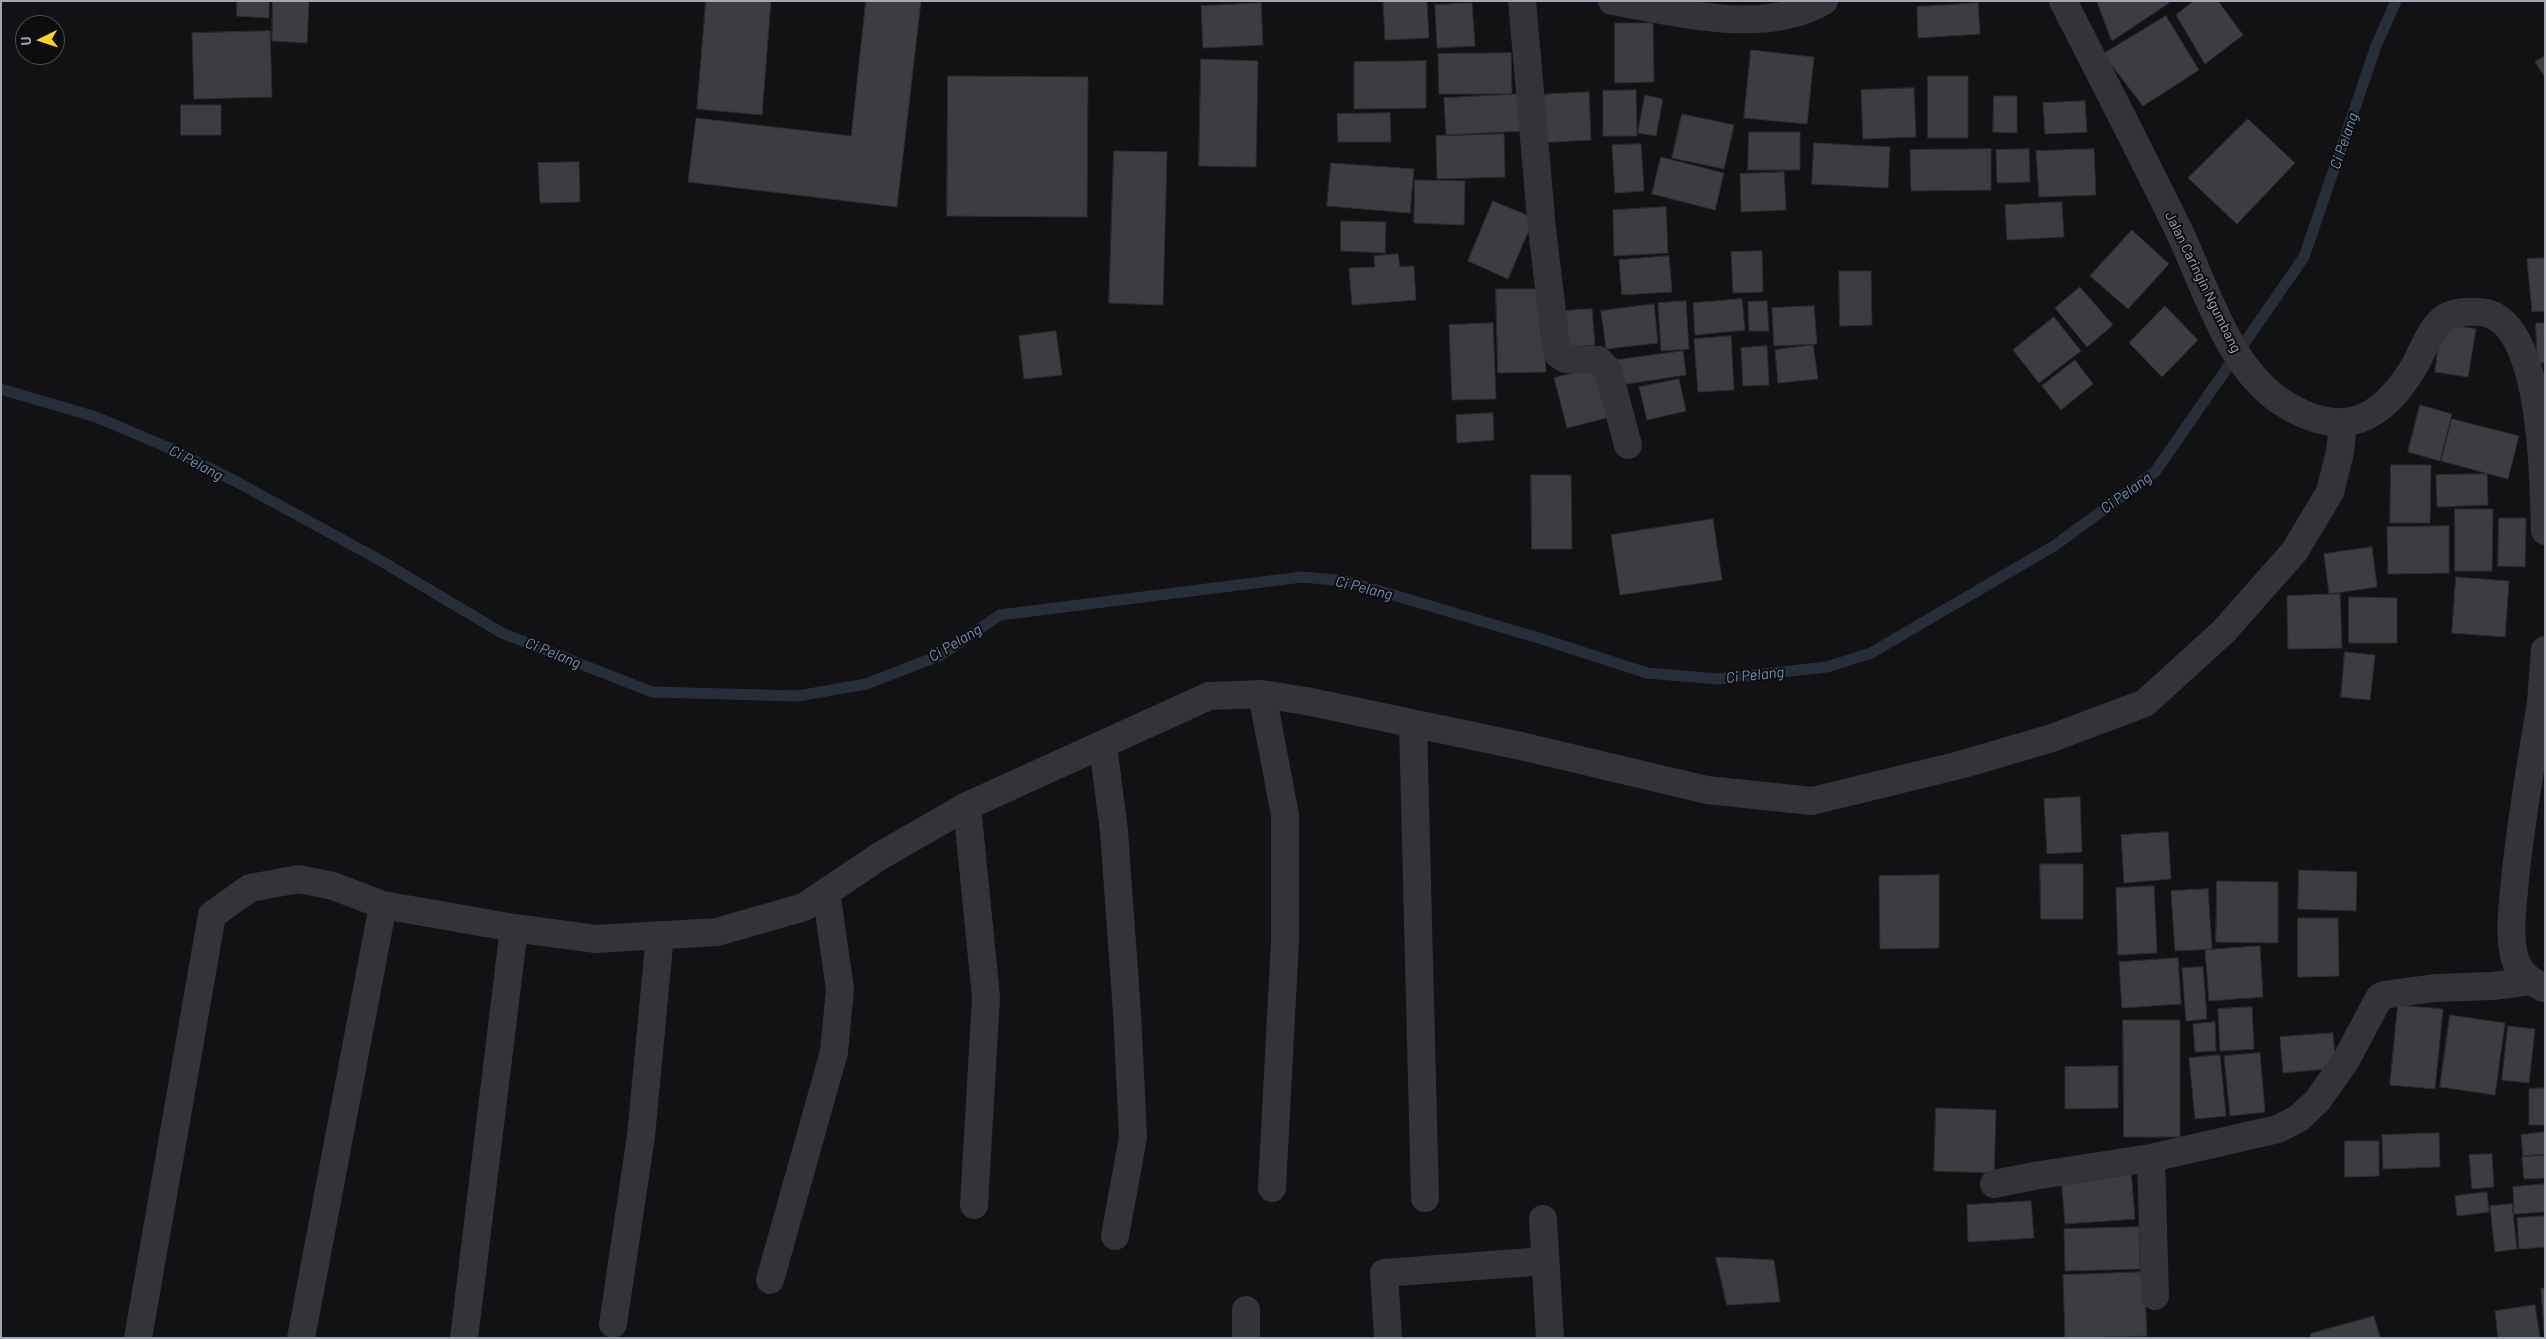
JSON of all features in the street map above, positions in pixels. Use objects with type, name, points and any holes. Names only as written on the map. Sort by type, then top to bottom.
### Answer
[{"type":"street","points":[[1522,1],[1542,229],[1556,346],[1559,355],[1566,359],[1598,360],[1608,370],[1628,445]]},
{"type":"street","points":[[1612,1],[1740,20],[1772,10],[1780,18],[1810,9],[1824,1]]},
{"type":"street","name":"Jalan Caringin Ngumbang","points":[[2063,1],[2179,231],[2230,344],[2259,384],[2287,406],[2315,419],[2343,423],[2366,418],[2390,399],[2412,370],[2442,319],[2464,311],[2485,312],[2502,320],[2517,337],[2528,364],[2536,410],[2545,531]]},
{"type":"street","points":[[138,1338],[212,915],[250,888],[299,879],[333,886],[383,905],[514,928],[596,939],[717,932],[804,907],[880,856],[967,806],[1103,746],[1208,696],[1262,694],[1306,700],[1521,746],[1707,790],[1812,801],[1960,765],[2052,738],[2145,703],[2224,631],[2294,552],[2330,492],[2343,423]]},
{"type":"street","points":[[2538,985],[2521,971],[2515,959],[2512,930],[2521,818],[2543,703],[2545,650]]},
{"type":"street","points":[[1262,694],[1285,814],[1286,941],[1272,1188]]},
{"type":"street","points":[[1413,724],[1424,1198]]},
{"type":"street","points":[[1103,746],[1114,831],[1127,1012],[1133,1137],[1115,1236]]},
{"type":"street","points":[[967,806],[986,997],[974,1205]]},
{"type":"street","points":[[770,1280],[834,1052],[840,989],[826,892]]},
{"type":"street","points":[[301,1338],[383,905]]},
{"type":"street","points":[[464,1338],[514,928]]},
{"type":"street","points":[[613,1324],[641,1136],[660,935]]},
{"type":"street","points":[[1994,1184],[2151,1158],[2278,1130],[2299,1118],[2318,1100],[2346,1060],[2371,1012],[2383,995],[2435,988],[2538,985]]},
{"type":"street","points":[[2151,1158],[2155,1296]]},
{"type":"street","points":[[1542,1219],[1550,1338]]},
{"type":"street","points":[[1388,1338],[1384,1273],[1546,1261]]},
{"type":"street","points":[[1246,1310],[1246,1338]]},
{"type":"building","points":[[237,1],[269,1],[269,18],[237,16]]},
{"type":"building","points":[[273,1],[309,1],[307,43],[272,41]]},
{"type":"building","points":[[706,1],[771,1],[762,115],[697,109]]},
{"type":"building","points":[[866,1],[921,1],[897,207],[688,182],[696,118],[851,136]]},
{"type":"building","points":[[1427,1],[1429,38],[1385,40],[1383,2]]},
{"type":"building","points":[[2097,1],[2168,1],[2169,3],[2112,41]]},
{"type":"building","points":[[2194,1],[2218,1],[2243,35],[2205,64],[2176,15]]},
{"type":"building","points":[[1261,3],[1263,45],[1203,48],[1201,6]]},
{"type":"building","points":[[1472,3],[1475,46],[1437,48],[1435,5]]},
{"type":"building","points":[[1978,3],[1980,34],[1918,38],[1917,7]]},
{"type":"building","points":[[2166,16],[2199,70],[2143,106],[2103,54]]},
{"type":"building","points":[[1615,23],[1653,23],[1654,82],[1615,83]]},
{"type":"building","points":[[270,31],[272,97],[194,99],[192,33]]},
{"type":"building","points":[[1751,50],[1814,57],[1807,124],[1744,118]]},
{"type":"building","points":[[1511,53],[1512,94],[1439,94],[1438,54]]},
{"type":"building","points":[[2545,56],[2545,77],[2535,62]]},
{"type":"building","points":[[1201,59],[1258,61],[1256,167],[1199,166]]},
{"type":"building","points":[[1426,61],[1426,108],[1354,109],[1354,62]]},
{"type":"building","points":[[948,76],[1088,77],[1087,217],[947,216]]},
{"type":"building","points":[[1928,76],[1968,76],[1968,138],[1928,138]]},
{"type":"building","points":[[1914,88],[1916,137],[1863,139],[1861,90]]},
{"type":"building","points":[[1636,90],[1637,136],[1603,136],[1603,91]]},
{"type":"building","points":[[1589,92],[1591,140],[1536,143],[1534,95]]},
{"type":"building","points":[[1521,94],[1523,131],[1446,135],[1444,98]]},
{"type":"building","points":[[1645,95],[1663,99],[1656,136],[1638,133]]},
{"type":"building","points":[[1994,96],[2017,96],[2017,133],[1993,132]]},
{"type":"building","points":[[2085,101],[2087,132],[2045,134],[2043,103]]},
{"type":"building","points":[[181,105],[221,105],[221,135],[181,135]]},
{"type":"building","points":[[1390,113],[1391,142],[1338,142],[1337,114]]},
{"type":"building","points":[[1682,114],[1734,125],[1724,169],[1672,158]]},
{"type":"building","points":[[2248,119],[2295,163],[2237,224],[2188,178]]},
{"type":"building","points":[[1749,132],[1800,132],[1800,170],[1748,170]]},
{"type":"building","points":[[1504,134],[1505,177],[1437,179],[1436,136]]},
{"type":"building","points":[[1814,143],[1890,147],[1888,188],[1812,184]]},
{"type":"building","points":[[1641,144],[1644,191],[1615,193],[1612,145]]},
{"type":"building","points":[[1991,149],[1991,190],[1911,191],[1910,150]]},
{"type":"building","points":[[2029,149],[2030,182],[1997,183],[1996,150]]},
{"type":"building","points":[[2094,149],[2096,195],[2039,197],[2036,151]]},
{"type":"building","points":[[1114,151],[1167,152],[1163,305],[1109,303]]},
{"type":"building","points":[[1661,157],[1724,173],[1715,210],[1652,194]]},
{"type":"building","points":[[579,162],[580,202],[540,203],[538,163]]},
{"type":"building","points":[[1331,163],[1414,169],[1410,213],[1327,206]]},
{"type":"building","points":[[1784,172],[1786,210],[1741,212],[1740,174]]},
{"type":"building","points":[[1415,180],[1465,181],[1464,225],[1414,223]]},
{"type":"building","points":[[1493,201],[1534,218],[1508,279],[1468,261]]},
{"type":"building","points":[[2062,202],[2064,237],[2007,240],[2005,205]]},
{"type":"building","points":[[1666,207],[1668,253],[1614,256],[1613,210]]},
{"type":"building","points":[[1341,221],[1386,222],[1385,253],[1341,251]]},
{"type":"building","points":[[2132,230],[2169,264],[2128,309],[2090,276]]},
{"type":"building","points":[[1762,251],[1763,292],[1733,293],[1731,252]]},
{"type":"building","points":[[1398,254],[1400,267],[1414,266],[1416,300],[1352,305],[1349,268],[1375,267],[1374,256]]},
{"type":"building","points":[[1669,256],[1672,292],[1622,295],[1619,260]]},
{"type":"building","points":[[2545,258],[2545,311],[2532,312],[2527,259]]},
{"type":"building","points":[[1839,271],[1871,271],[1872,325],[1840,326]]},
{"type":"building","points":[[2080,287],[2113,325],[2087,347],[2055,308]]},
{"type":"building","points":[[1496,289],[1544,289],[1546,372],[1498,373]]},
{"type":"building","points":[[1742,299],[1745,330],[1695,335],[1693,303]]},
{"type":"building","points":[[1686,301],[1689,349],[1661,351],[1658,303]]},
{"type":"building","points":[[1767,301],[1769,331],[1749,331],[1748,302]]},
{"type":"building","points":[[1654,304],[1658,343],[1606,349],[1601,311]]},
{"type":"building","points":[[1814,306],[1817,344],[1774,346],[1772,308]]},
{"type":"building","points":[[2165,306],[2198,340],[2162,377],[2129,343]]},
{"type":"building","points":[[1592,309],[1595,345],[1562,347],[1560,311]]},
{"type":"building","points":[[2054,317],[2081,351],[2039,383],[2013,350]]},
{"type":"building","points":[[1493,323],[1496,399],[1452,400],[1449,325]]},
{"type":"building","points":[[2442,323],[2476,329],[2468,377],[2435,372]]},
{"type":"building","points":[[2536,323],[2545,323],[2545,363],[2537,363]]},
{"type":"building","points":[[1056,331],[1062,375],[1024,379],[1019,336]]},
{"type":"building","points":[[1731,336],[1734,390],[1698,392],[1694,339]]},
{"type":"building","points":[[1813,345],[1818,379],[1778,383],[1775,350]]},
{"type":"building","points":[[1767,346],[1769,385],[1743,386],[1741,348]]},
{"type":"building","points":[[1683,351],[1686,375],[1620,385],[1617,360]]},
{"type":"building","points":[[2075,360],[2093,384],[2061,410],[2042,386]]},
{"type":"building","points":[[1601,366],[1614,416],[1567,428],[1554,378]]},
{"type":"building","points":[[1679,379],[1686,411],[1647,420],[1639,387]]},
{"type":"building","points":[[2420,405],[2452,414],[2440,461],[2408,452]]},
{"type":"building","points":[[1493,413],[1494,440],[1457,443],[1456,415]]},
{"type":"building","points":[[2452,419],[2519,436],[2508,479],[2441,461]]},
{"type":"building","points":[[2391,465],[2431,465],[2430,523],[2390,523]]},
{"type":"building","points":[[2487,474],[2488,505],[2437,507],[2436,475]]},
{"type":"building","points":[[1531,475],[1571,475],[1572,549],[1532,549]]},
{"type":"building","points":[[2455,509],[2493,509],[2492,571],[2455,571]]},
{"type":"building","points":[[2499,518],[2526,518],[2525,567],[2498,566]]},
{"type":"building","points":[[1713,519],[1722,580],[1620,595],[1611,535]]},
{"type":"building","points":[[2449,526],[2449,573],[2388,574],[2387,527]]},
{"type":"building","points":[[2372,547],[2377,587],[2329,594],[2324,554]]},
{"type":"building","points":[[2456,577],[2509,581],[2505,637],[2452,633]]},
{"type":"building","points":[[2340,594],[2342,648],[2288,649],[2287,596]]},
{"type":"building","points":[[2349,597],[2397,598],[2397,643],[2349,643]]},
{"type":"building","points":[[2345,652],[2375,655],[2370,700],[2341,697]]},
{"type":"building","points":[[2080,797],[2082,852],[2047,854],[2044,799]]},
{"type":"building","points":[[2168,832],[2171,879],[2124,883],[2121,835]]},
{"type":"building","points":[[2040,864],[2083,864],[2083,919],[2041,919]]},
{"type":"building","points":[[2299,870],[2357,872],[2356,911],[2298,909]]},
{"type":"building","points":[[1939,875],[1939,948],[1880,949],[1879,876]]},
{"type":"building","points":[[2217,881],[2278,882],[2278,943],[2216,942]]},
{"type":"building","points":[[2154,886],[2157,953],[2118,955],[2116,888]]},
{"type":"building","points":[[2208,889],[2212,949],[2175,951],[2171,891]]},
{"type":"building","points":[[2298,918],[2338,918],[2339,976],[2298,977]]},
{"type":"building","points":[[2260,946],[2263,997],[2209,1001],[2205,950]]},
{"type":"building","points":[[2178,958],[2181,1004],[2122,1008],[2119,962]]},
{"type":"building","points":[[2203,967],[2207,1019],[2186,1021],[2182,968]]},
{"type":"building","points":[[2398,1005],[2443,1009],[2435,1089],[2390,1085]]},
{"type":"building","points":[[2252,1007],[2254,1049],[2220,1051],[2218,1009]]},
{"type":"building","points":[[2450,1015],[2505,1023],[2495,1095],[2440,1087]]},
{"type":"building","points":[[2123,1020],[2180,1020],[2180,1137],[2124,1137]]},
{"type":"building","points":[[2215,1022],[2216,1051],[2195,1052],[2193,1024]]},
{"type":"building","points":[[2508,1026],[2535,1029],[2529,1083],[2502,1080]]},
{"type":"building","points":[[2333,1033],[2336,1068],[2283,1073],[2280,1037]]},
{"type":"building","points":[[2260,1053],[2265,1112],[2230,1116],[2224,1056]]},
{"type":"building","points":[[2220,1055],[2226,1116],[2195,1119],[2189,1058]]},
{"type":"building","points":[[2118,1066],[2118,1108],[2065,1109],[2065,1067]]},
{"type":"building","points":[[2545,1088],[2545,1125],[2529,1125],[2529,1089]]},
{"type":"building","points":[[1936,1108],[1996,1110],[1994,1173],[1934,1171]]},
{"type":"building","points":[[2545,1132],[2545,1154],[2523,1156],[2521,1135]]},
{"type":"building","points":[[2439,1133],[2440,1167],[2383,1169],[2382,1135]]},
{"type":"building","points":[[2345,1141],[2379,1141],[2379,1176],[2345,1177]]},
{"type":"building","points":[[2492,1154],[2494,1187],[2472,1189],[2469,1155]]},
{"type":"building","points":[[2545,1155],[2545,1178],[2524,1179],[2522,1157]]},
{"type":"building","points":[[2131,1170],[2135,1219],[2065,1224],[2061,1175]]},
{"type":"building","points":[[2545,1184],[2545,1212],[2514,1214],[2513,1187]]},
{"type":"building","points":[[2487,1192],[2489,1212],[2457,1216],[2455,1196]]},
{"type":"building","points":[[2031,1201],[2034,1238],[1968,1242],[1967,1205]]},
{"type":"building","points":[[2512,1204],[2517,1249],[2495,1252],[2490,1206]]},
{"type":"building","points":[[2545,1216],[2545,1247],[2519,1249],[2517,1218]]},
{"type":"building","points":[[2139,1227],[2140,1269],[2065,1271],[2064,1229]]},
{"type":"building","points":[[1716,1257],[1774,1260],[1780,1302],[1727,1305]]},
{"type":"building","points":[[2144,1272],[2147,1336],[2065,1338],[2063,1275]]},
{"type":"building","points":[[2545,1288],[2545,1332],[2544,1332],[2541,1289]]},
{"type":"building","points":[[2535,1305],[2540,1338],[2498,1338],[2495,1311]]},
{"type":"building","points":[[2374,1316],[2380,1338],[2311,1338],[2310,1334]]},
{"type":"waterway","name":"Ci Pelang","points":[[1,389],[96,417],[167,447],[235,481],[376,558],[502,633],[652,692],[798,696],[866,684],[941,655],[1000,615],[1302,577],[1346,581],[1542,639],[1647,673],[1718,679],[1827,667],[1871,653],[2054,546],[2155,472],[2304,257],[2376,46],[2396,1]]}]
